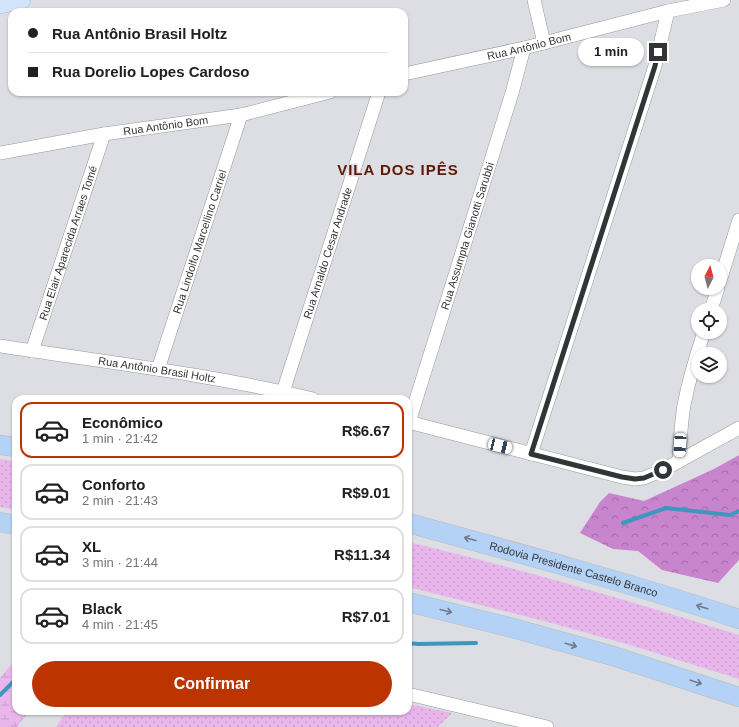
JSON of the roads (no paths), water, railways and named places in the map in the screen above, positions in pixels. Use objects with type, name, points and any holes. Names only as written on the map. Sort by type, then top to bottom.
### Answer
[{"type":"highway","points":[[0,445],[12,446]]},
{"type":"highway","points":[[0,522],[12,524]]},
{"type":"highway","name":"Rodovia Presidente Castelo Branco","points":[[412,524],[591,573],[739,619]]},
{"type":"highway","points":[[412,603],[509,627],[612,656],[739,697]]},
{"type":"main road","points":[[0,5],[22,0]]},
{"type":"street","points":[[534,0],[544,43]]},
{"type":"street","name":"Rua Antônio Bom","points":[[408,73],[524,48],[668,11],[724,0]]},
{"type":"street","points":[[531,454],[655,66],[668,11]]},
{"type":"street","name":"Rua Assumpta Gianotti Sarubbi","points":[[412,409],[510,100],[524,48]]},
{"type":"street","name":"Rua Antônio Bom","points":[[0,152],[104,134],[240,115],[314,96]]},
{"type":"street","name":"Rua Arnaldo Cesar Andrade","points":[[283,392],[378,96]]},
{"type":"street","name":"Rua Lindolfo Marcellino Carriel","points":[[158,369],[240,115]]},
{"type":"street","name":"Rua Elair Aparecida Arraes Tomé","points":[[32,351],[104,134]]},
{"type":"street","points":[[727,259],[739,220]]},
{"type":"street","points":[[679,461],[684,405],[691,374],[702,339]]},
{"type":"street","name":"Rua Antônio Brasil Holtz","points":[[0,346],[158,369],[296,395]]},
{"type":"street","points":[[412,423],[622,477],[635,479],[644,478],[663,470],[739,428]]},
{"type":"street","points":[[412,695],[547,727]]},
{"type":"waterway","points":[[623,523],[666,508],[730,515],[739,511]]},
{"type":"waterway","points":[[412,643],[476,643]]},
{"type":"waterway","points":[[0,695],[12,683]]},
{"type":"district","name":"VILA DOS IPÊS","points":[[398,170]]}]
